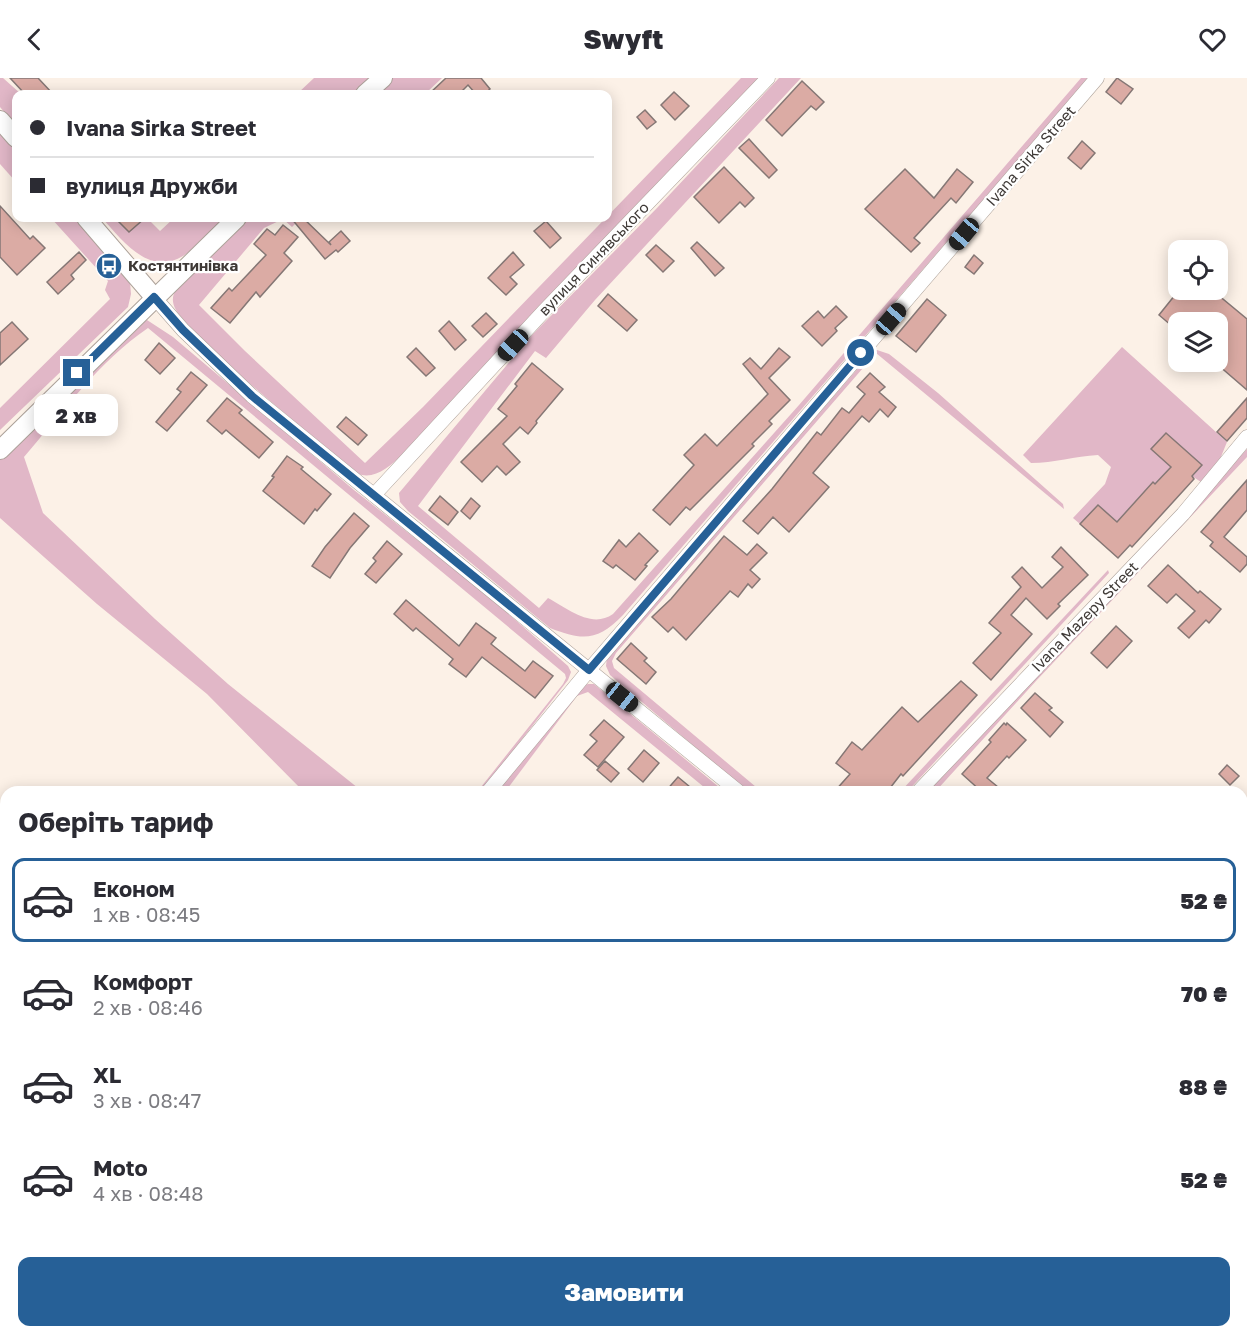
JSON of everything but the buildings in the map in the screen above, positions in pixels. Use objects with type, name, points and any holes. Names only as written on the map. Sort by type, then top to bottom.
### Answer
[{"type":"street","points":[[370,90],[383,78]]},
{"type":"street","name":"вулиця Синявського","points":[[374,495],[544,312],[768,78]]},
{"type":"street","name":"Ivana Sirka Street","points":[[493,786],[589,670],[1097,78]]},
{"type":"street","points":[[0,120],[12,134]]},
{"type":"street","points":[[89,222],[183,330],[252,396],[732,786]]},
{"type":"street","points":[[0,450],[233,222]]},
{"type":"street","name":"Ivana Mazepy Street","points":[[924,786],[1183,514],[1247,437]]},
{"type":"shaded area","points":[[0,78],[3,78],[16,90],[12,90],[12,121],[0,107]]},
{"type":"shaded area","points":[[314,78],[370,78],[356,90],[301,90]]},
{"type":"shaded area","points":[[391,78],[442,78],[429,90],[378,90]]},
{"type":"shaded area","points":[[741,78],[761,78],[401,456],[388,467],[373,475],[357,473],[339,460],[214,351],[180,316],[174,306],[173,298],[183,280],[242,222],[277,222],[264,228],[199,305],[365,463],[423,407],[602,222],[612,222],[612,211]]},
{"type":"shaded area","points":[[779,78],[801,78],[595,300],[546,358],[535,351],[418,506],[539,608],[548,598],[588,618],[605,618],[613,614],[799,405],[1081,78],[1089,78],[623,615],[606,630],[589,636],[572,635],[550,628],[408,511],[400,502],[399,493],[533,334],[657,208]]},
{"type":"shaded area","points":[[0,128],[12,142],[12,178],[0,164]]},
{"type":"shaded area","points":[[55,222],[85,222],[130,282],[131,294],[128,307],[0,430],[0,408],[110,299],[105,290],[108,281]]},
{"type":"shaded area","points":[[106,222],[151,222],[160,231],[170,222],[220,222],[189,252],[171,261],[159,262],[148,259],[137,253]]},
{"type":"shaded area","points":[[286,222],[297,222],[292,227]]},
{"type":"shaded area","points":[[147,320],[173,337],[354,490],[487,595],[568,666],[571,672],[568,680],[486,786],[482,786],[563,684],[565,674],[148,328],[130,341],[97,372],[24,457],[43,513],[155,619],[228,684],[356,786],[298,786],[207,694],[97,604],[0,518],[0,452],[141,322]]},
{"type":"shaded area","points":[[1122,347],[1227,442],[1218,464],[1201,482],[1192,476],[1202,465],[1166,433],[1151,449],[1171,467],[1155,484],[1152,483],[1130,507],[1119,524],[1080,524],[1073,518],[1105,484],[1111,467],[1098,455],[1031,463],[1023,455]]},
{"type":"shaded area","points":[[873,351],[889,354],[938,393],[1063,504],[1064,509],[876,353],[616,653],[612,661],[614,668],[755,786],[741,786],[610,675],[606,666],[607,657]]},
{"type":"shaded area","points":[[1247,449],[1247,457],[940,786],[931,786]]},
{"type":"shaded area","points":[[1108,570],[1109,573],[913,786],[906,786]]},
{"type":"shaded area","points":[[594,684],[718,786],[703,786],[588,692],[577,696],[510,786],[500,786],[580,687]]},
{"type":"place","name":"Костянтинівка","points":[[109,266]]},
{"type":"route","points":[[77,373],[154,297],[183,330],[252,396],[589,670],[861,353]]}]
